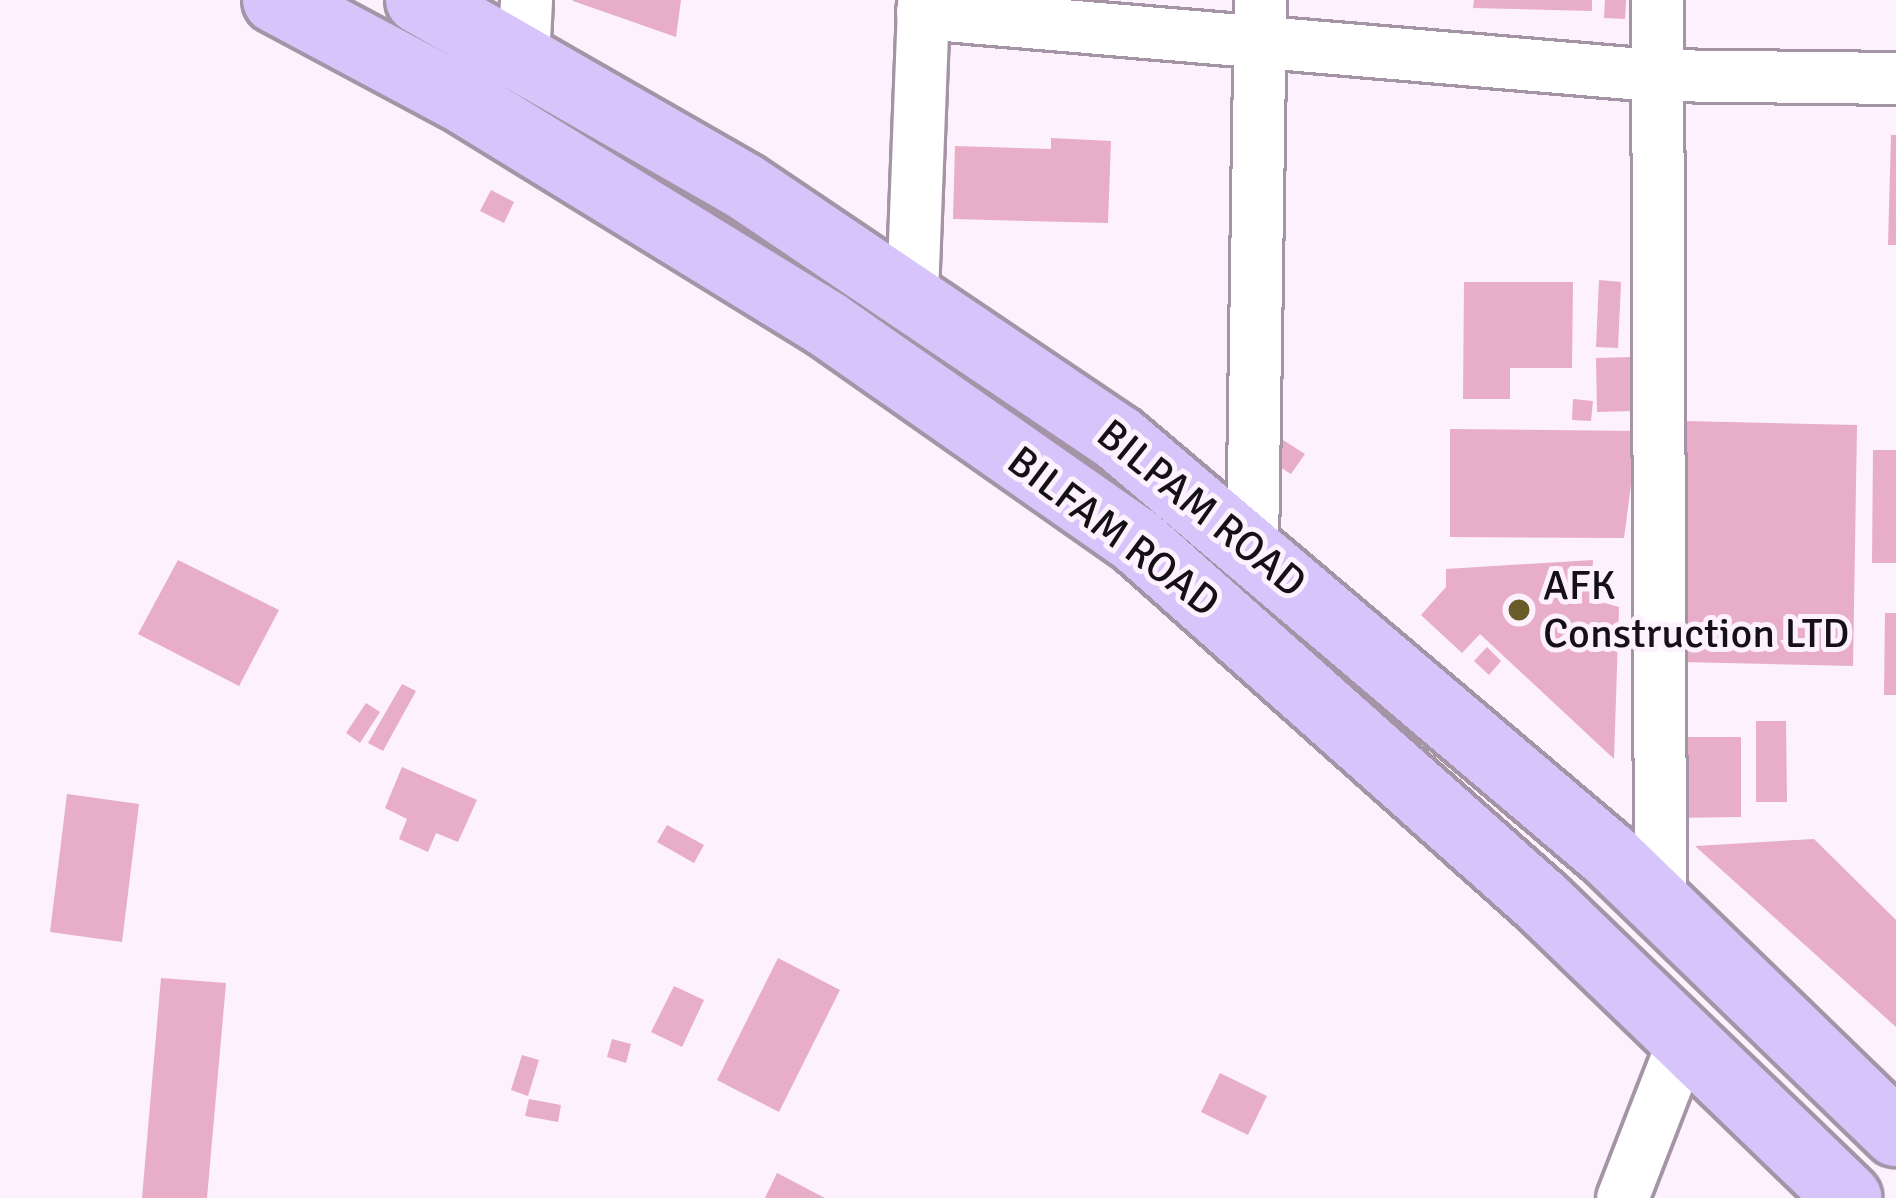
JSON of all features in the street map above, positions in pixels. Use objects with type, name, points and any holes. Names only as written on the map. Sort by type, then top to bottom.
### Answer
[{"type":"main road","name":"BILFAM ROAD","points":[[276,0],[728,262],[1137,541],[1684,1038],[1850,1198]]},
{"type":"main road","name":"BILPAM ROAD","points":[[419,0],[525,29],[912,293],[1252,549],[1660,908],[1896,1132]]},
{"type":"street","points":[[1657,0],[1653,76],[1660,908]]},
{"type":"street","points":[[912,293],[923,6],[1259,23],[1653,76],[1896,78]]},
{"type":"street","points":[[1252,549],[1259,23]]},
{"type":"street","points":[[1622,1198],[1684,1038]]},
{"type":"building","points":[[681,0],[676,37],[573,1]]},
{"type":"building","points":[[1474,0],[1592,0],[1592,11],[1473,8]]},
{"type":"building","points":[[1605,0],[1626,0],[1625,19],[1604,18]]},
{"type":"building","points":[[1891,135],[1896,135],[1896,245],[1888,245]]},
{"type":"building","points":[[1051,138],[1111,141],[1108,223],[953,219],[955,146],[1051,149]]},
{"type":"building","points":[[491,190],[514,202],[504,223],[480,211]]},
{"type":"building","points":[[1599,280],[1621,282],[1618,348],[1596,347]]},
{"type":"building","points":[[1464,282],[1573,282],[1572,368],[1510,368],[1510,399],[1463,399]]},
{"type":"building","points":[[1630,357],[1631,411],[1597,412],[1596,358]]},
{"type":"building","points":[[1573,399],[1593,401],[1591,421],[1572,420]]},
{"type":"building","points":[[1684,421],[1857,425],[1853,666],[1680,662]]},
{"type":"building","points":[[1450,429],[1638,431],[1624,538],[1450,537]]},
{"type":"building","points":[[1283,440],[1305,454],[1291,474],[1269,460]]},
{"type":"building","points":[[1873,450],[1896,450],[1896,563],[1872,563]]},
{"type":"building","points":[[178,560],[279,610],[239,686],[138,634]]},
{"type":"building","points":[[1593,560],[1590,599],[1619,607],[1614,759],[1480,634],[1462,653],[1421,615],[1446,587],[1446,569]]},
{"type":"building","points":[[1885,613],[1896,613],[1896,695],[1884,695]]},
{"type":"building","points":[[1487,647],[1501,661],[1489,675],[1474,661]]},
{"type":"building","points":[[402,684],[416,691],[383,751],[368,743]]},
{"type":"building","points":[[366,703],[380,712],[360,743],[346,733]]},
{"type":"building","points":[[1756,721],[1786,721],[1787,802],[1756,802]]},
{"type":"building","points":[[1666,737],[1741,737],[1741,817],[1666,818]]},
{"type":"building","points":[[402,767],[477,800],[458,842],[436,833],[428,852],[399,839],[407,819],[385,808]]},
{"type":"building","points":[[67,794],[139,804],[122,942],[50,932]]},
{"type":"building","points":[[667,825],[704,845],[694,863],[657,842]]},
{"type":"building","points":[[1814,839],[1896,920],[1896,1027],[1695,846]]},
{"type":"building","points":[[778,958],[840,990],[779,1112],[717,1080]]},
{"type":"building","points":[[161,978],[226,983],[207,1198],[142,1198]]},
{"type":"building","points":[[674,986],[704,1000],[682,1047],[651,1032]]},
{"type":"building","points":[[612,1039],[631,1044],[626,1063],[607,1057]]},
{"type":"building","points":[[522,1055],[539,1060],[528,1096],[511,1090]]},
{"type":"building","points":[[1220,1073],[1267,1096],[1248,1135],[1201,1112]]},
{"type":"building","points":[[529,1099],[561,1105],[558,1122],[525,1116]]},
{"type":"building","points":[[777,1173],[825,1198],[765,1198]]},
{"type":"place","name":"AFK Construction LTD","points":[[1519,610]]}]
